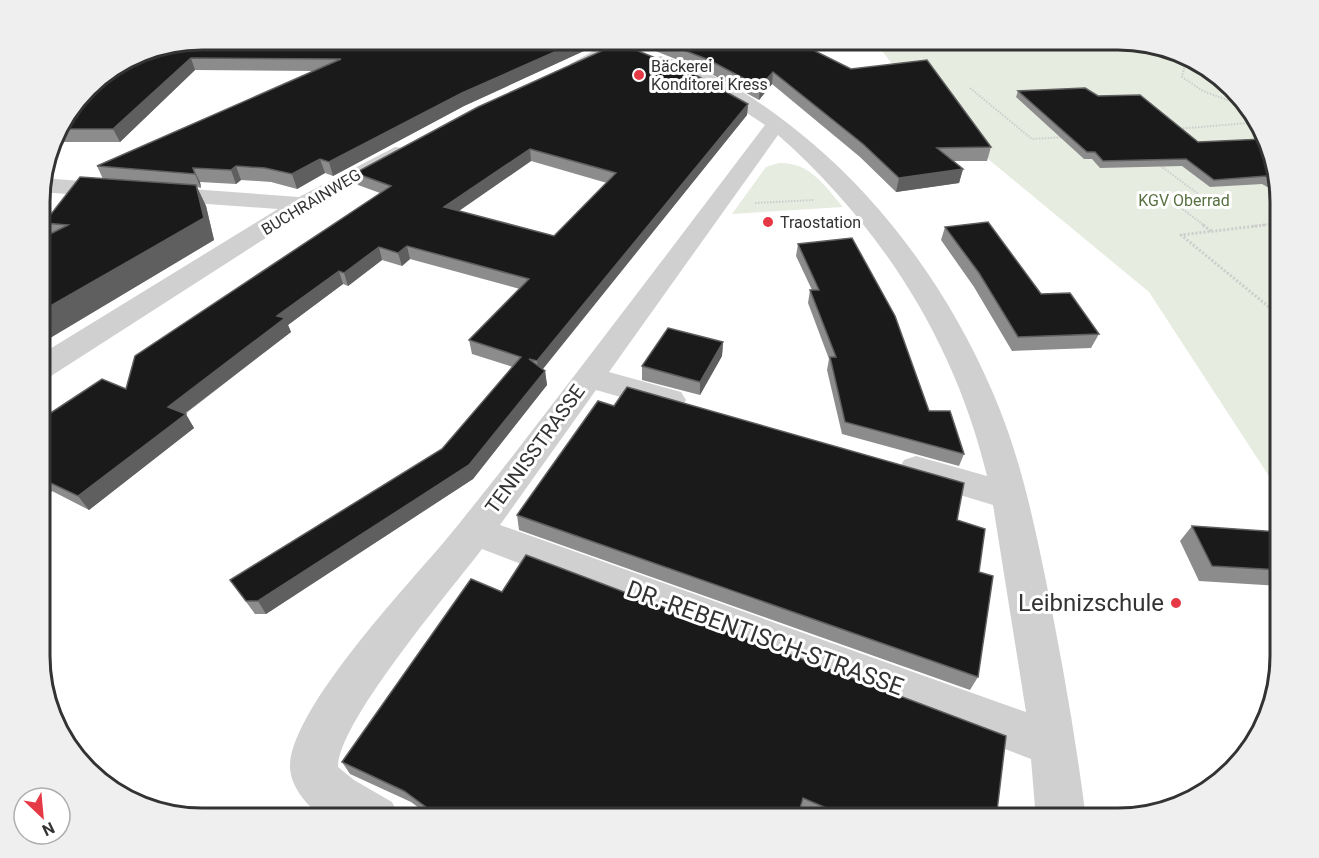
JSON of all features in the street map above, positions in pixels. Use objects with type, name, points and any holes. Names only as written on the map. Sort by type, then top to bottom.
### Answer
[{"type":"street","points":[[562,71],[607,49]]},
{"type":"street","points":[[636,49],[724,89],[776,124],[817,159],[855,198],[904,259],[950,335],[984,412],[1008,496],[1054,745],[1060,808]]},
{"type":"street","name":"TENNISSTRASSE","points":[[356,808],[332,794],[318,780],[314,767],[315,751],[338,706],[475,531],[776,124]]},
{"type":"street","name":"BUCHRAINWEG","points":[[49,363],[303,204],[419,140]]},
{"type":"street","points":[[51,186],[303,204]]},
{"type":"street","points":[[588,377],[701,409]]},
{"type":"street","points":[[883,460],[1008,496]]},
{"type":"street","name":"DR.-REBENTISCH-STRASSE","points":[[475,531],[1054,745]]},
{"type":"path","points":[[1185,65],[1182,77],[1203,91],[1234,104]]},
{"type":"path","points":[[970,88],[1032,139],[1074,136]]},
{"type":"path","points":[[1176,129],[1248,123]]},
{"type":"path","points":[[1152,160],[1197,193],[1198,199],[1177,205],[1211,231]]},
{"type":"path","points":[[716,206],[855,198]]},
{"type":"path","points":[[1269,225],[1181,235],[1269,307]]},
{"type":"green space","name":"KGV Oberrad","points":[[881,49],[1118,49],[1147,52],[1185,65],[1218,87],[1232,101],[1249,125],[1258,143],[1269,191],[1269,476],[1149,292],[924,106]]},
{"type":"green space","points":[[779,163],[799,166],[816,176],[843,207],[732,214],[766,167]]},
{"type":"building","points":[[201,49],[561,49],[462,93],[329,162],[320,159],[292,174],[265,168],[236,166],[231,170],[193,168],[195,174],[97,166],[341,59],[191,58],[113,129],[68,129],[87,101],[101,87],[125,70],[143,61],[181,51]]},
{"type":"building","points":[[606,49],[634,49],[694,74],[748,104],[537,361],[529,359],[545,371],[469,465],[258,601],[246,601],[230,580],[442,449],[521,357],[469,340],[529,279],[407,246],[398,253],[379,247],[344,273],[339,271],[277,316],[285,318],[168,407],[186,414],[78,496],[49,482],[49,414],[102,379],[126,389],[135,356],[391,186],[355,173],[478,107]],"holes":[[[530,149],[616,173],[554,236],[444,207]]]},
{"type":"building","points":[[681,49],[811,49],[851,69],[927,60],[991,147],[937,148],[963,169],[899,178],[863,144],[773,72],[760,87],[709,60]]},
{"type":"building","points":[[1085,88],[1098,96],[1140,95],[1198,142],[1256,139],[1267,177],[1214,180],[1186,159],[1103,161],[1095,152],[1087,152],[1018,91]]},
{"type":"building","points":[[80,177],[196,185],[204,218],[49,307],[49,234],[68,225],[49,223],[49,217]]},
{"type":"building","points":[[988,222],[1041,294],[1070,293],[1099,334],[1018,337],[979,273],[945,227]]},
{"type":"building","points":[[852,238],[895,316],[929,411],[950,411],[964,454],[845,422],[830,357],[836,357],[810,290],[819,290],[798,244]]},
{"type":"building","points":[[668,328],[723,342],[700,382],[642,366]]},
{"type":"building","points":[[627,387],[964,483],[957,520],[985,529],[979,572],[993,576],[978,677],[517,515],[598,401],[614,406]]},
{"type":"building","points":[[1192,526],[1269,531],[1269,569],[1212,566]]},
{"type":"building","points":[[526,555],[1006,736],[997,808],[826,808],[803,798],[800,808],[427,808],[404,791],[342,762],[471,579],[502,592]]},
{"type":"place","name":"Bäckerei Konditorei Kress","points":[[639,75]]},
{"type":"place","name":"Traostation","points":[[768,222]]},
{"type":"place","name":"Leibnizschule","points":[[1176,603]]}]
